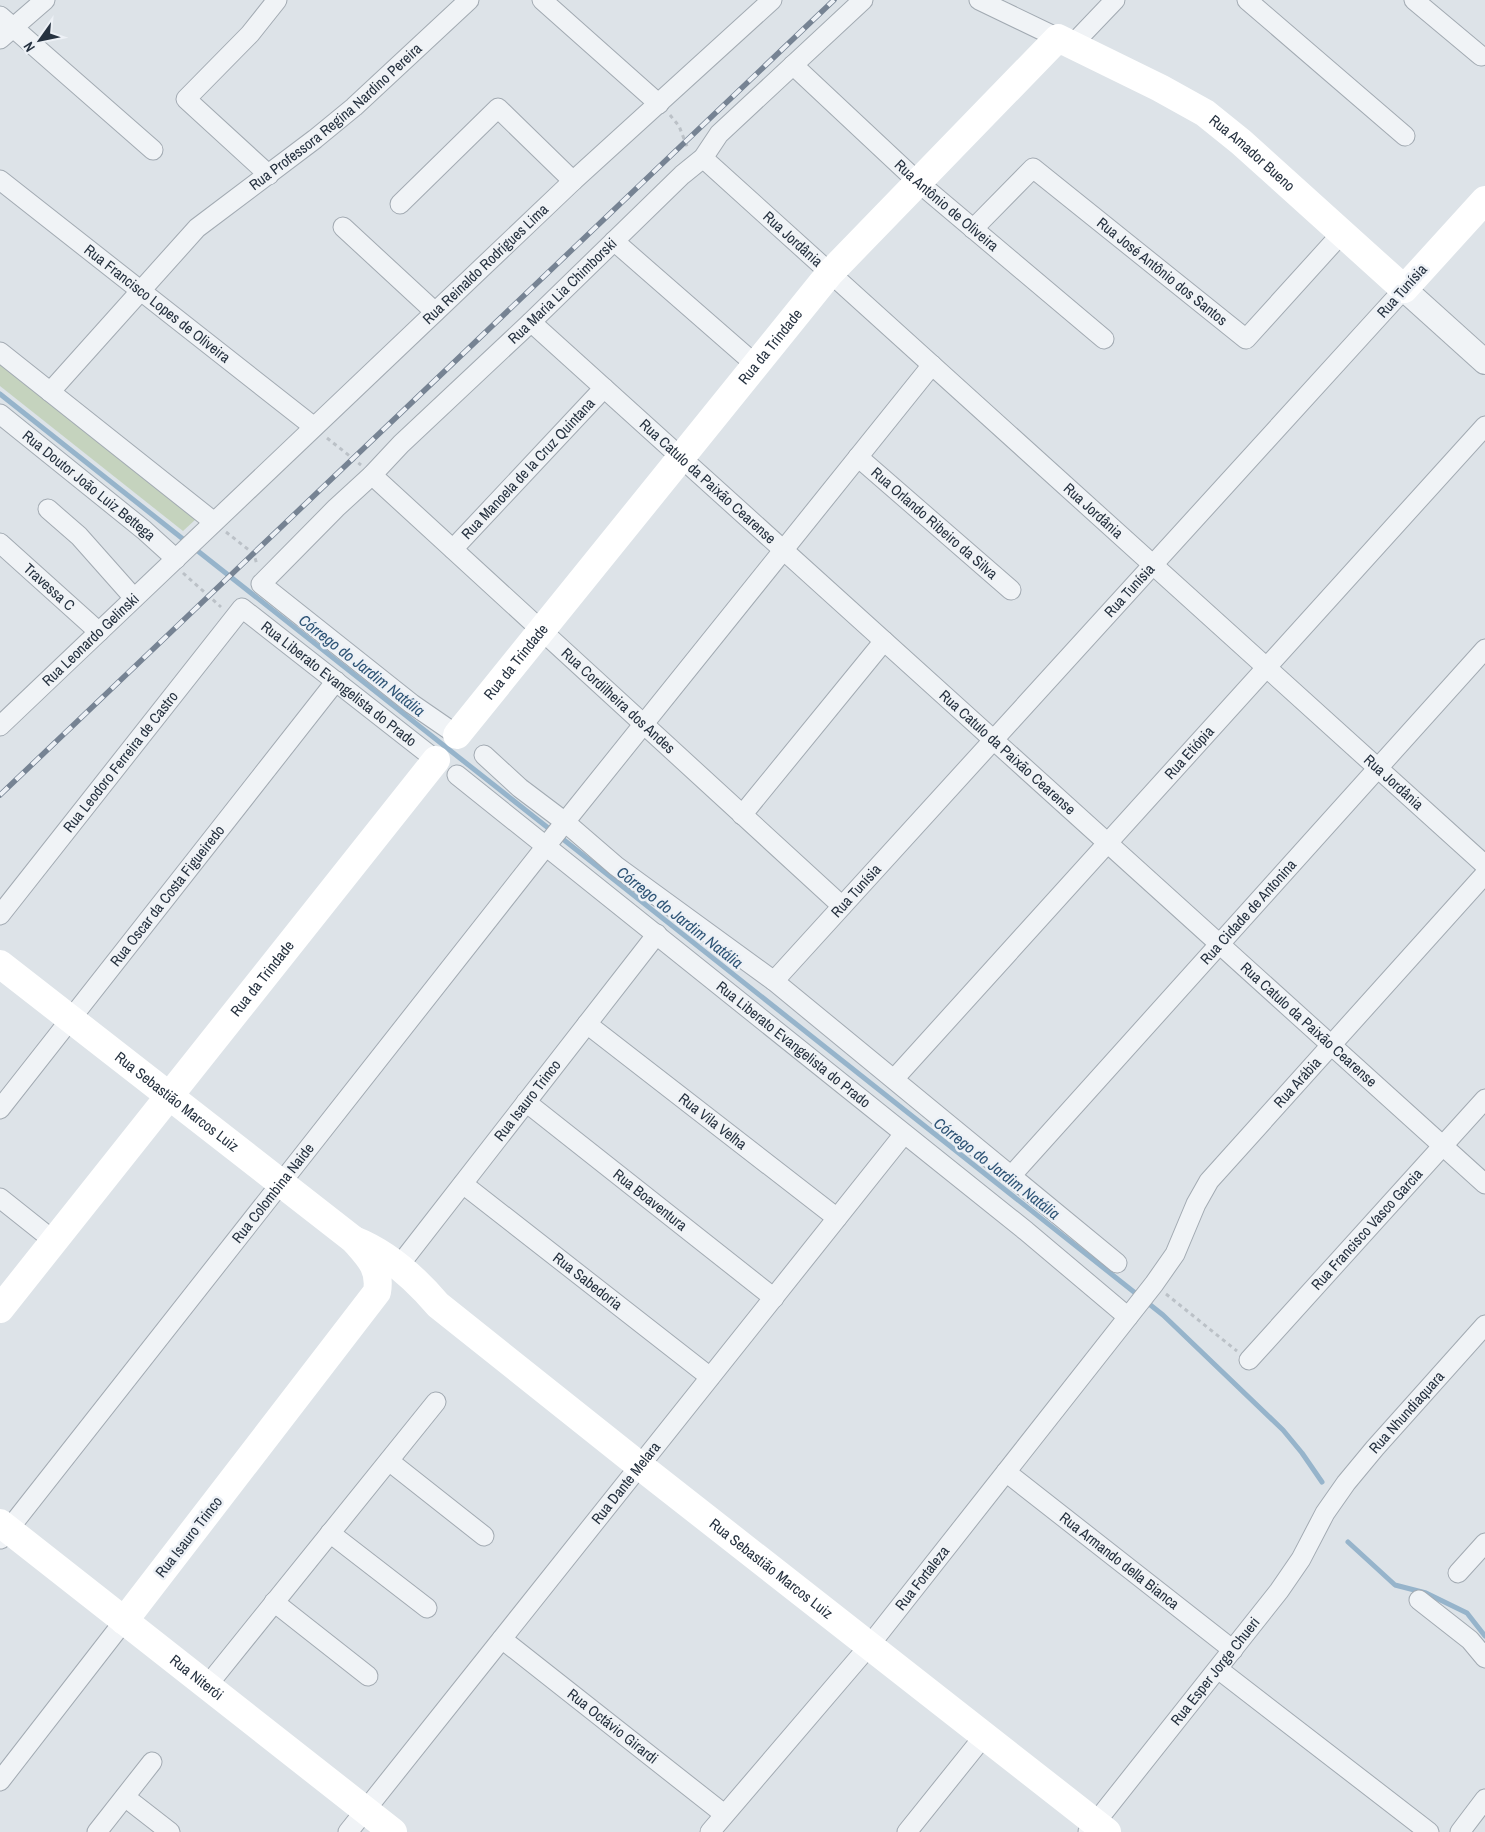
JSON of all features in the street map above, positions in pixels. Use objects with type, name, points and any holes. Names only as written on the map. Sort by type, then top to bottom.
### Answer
[{"type":"main road","name":"Rua da Trindade","points":[[457,735],[830,273],[918,183],[1065,42]]},
{"type":"main road","name":"Rua Amador Bueno","points":[[1065,42],[1160,88],[1205,113],[1241,142],[1404,289]]},
{"type":"main road","name":"Rua Tunísia","points":[[1404,289],[1485,200]]},
{"type":"main road","name":"Rua da Trindade","points":[[0,1309],[169,1096],[446,768]]},
{"type":"main road","name":"Rua Sebastião Marcos Luiz","points":[[0,964],[354,1240],[375,1267],[379,1283],[378,1292],[402,1289],[414,1292],[438,1305]]},
{"type":"main road","name":"Rua Sebastião Marcos Luiz","points":[[354,1240],[370,1246],[398,1267],[421,1286],[438,1305],[984,1736],[1097,1829]]},
{"type":"main road","name":"Rua Isauro Trinco","points":[[124,1621],[378,1292]]},
{"type":"main road","name":"Rua Niterói","points":[[3,1531],[124,1621],[392,1832]]},
{"type":"street","points":[[45,0],[5,28],[153,150]]},
{"type":"street","points":[[269,175],[186,99],[250,34],[277,0]]},
{"type":"street","name":"Rua Professora Regina Nardino Pereira","points":[[50,392],[197,228],[269,175],[354,107],[469,0]]},
{"type":"street","points":[[542,0],[659,104]]},
{"type":"street","name":"Rua Maria Lia Chimborski","points":[[261,584],[401,444],[702,158],[719,134],[863,0]]},
{"type":"street","name":"Rua Amador Bueno","points":[[979,0],[1065,42]]},
{"type":"street","points":[[1247,0],[1405,136]]},
{"type":"street","name":"Rua da Trindade","points":[[1065,42],[1112,1]]},
{"type":"street","points":[[1422,2],[1481,56]]},
{"type":"street","name":"Rua Reinaldo Rodrigues Lima","points":[[208,528],[572,181],[659,104],[759,4]]},
{"type":"street","name":"Rua Antônio de Oliveira","points":[[793,65],[918,183],[1104,340]]},
{"type":"street","points":[[400,204],[498,108],[572,181]]},
{"type":"street","name":"Rua Jordânia","points":[[702,158],[1485,864]]},
{"type":"street","name":"Rua José Antônio dos Santos","points":[[973,229],[1033,168],[1246,339],[1342,233]]},
{"type":"street","name":"Rua Francisco Lopes de Oliveira","points":[[0,180],[314,427]]},
{"type":"street","points":[[343,227],[435,312]]},
{"type":"street","points":[[614,242],[756,365]]},
{"type":"street","name":"Rua Amador Bueno","points":[[1404,289],[1485,362]]},
{"type":"street","name":"Rua Tunísia","points":[[774,981],[1404,289]]},
{"type":"street","name":"Rua Catulo da Paixão Cearense","points":[[531,322],[1485,1184]]},
{"type":"street","points":[[0,352],[50,392],[208,528]]},
{"type":"street","name":"Rua Colombina Naide","points":[[3,1531],[280,1184],[564,822],[932,365]]},
{"type":"street","name":"Rua Manoela de la Cruz Quintana","points":[[453,549],[604,388]]},
{"type":"street","name":"Rua Doutor João Luiz Bettega","points":[[0,414],[176,558]]},
{"type":"street","name":"Rua Etiópia","points":[[894,1079],[1485,426]]},
{"type":"street","name":"Rua Orlando Ribeiro da Silva","points":[[858,457],[1011,590]]},
{"type":"street","name":"Rua Cordilheira dos Andes","points":[[372,475],[842,906]]},
{"type":"street","points":[[48,509],[86,543],[134,598]]},
{"type":"street","name":"Rua Leonardo Gelinski","points":[[0,726],[208,528]]},
{"type":"street","name":"Travessa C","points":[[0,543],[99,632]]},
{"type":"street","points":[[261,584],[412,704],[457,735]]},
{"type":"street","name":"Rua Liberato Evangelista do Prado","points":[[238,613],[336,682],[656,934],[1026,1230],[1128,1317]]},
{"type":"street","name":"Rua Leodoro Ferreira de Castro","points":[[0,915],[238,613]]},
{"type":"street","points":[[742,815],[884,641]]},
{"type":"street","name":"Rua Cidade de Antonina","points":[[1011,1176],[1485,649]]},
{"type":"street","name":"Rua Oscar da Costa Figueiredo","points":[[0,1109],[336,682]]},
{"type":"street","name":"Rua da Trindade","points":[[446,768],[457,735]]},
{"type":"street","points":[[484,755],[520,788],[627,875],[774,981],[1117,1263]]},
{"type":"street","name":"Rua Arábia","points":[[1128,1317],[1175,1254],[1198,1198],[1209,1180],[1485,874]]},
{"type":"street","name":"Rua Isauro Trinco","points":[[398,1267],[656,934]]},
{"type":"street","name":"Rua Vila Velha","points":[[587,1024],[837,1218]]},
{"type":"street","name":"Rua Francisco Vasco Garcia","points":[[1249,1360],[1485,1099]]},
{"type":"street","name":"Rua Boaventura","points":[[526,1102],[774,1298]]},
{"type":"street","name":"Rua Dante Melara","points":[[348,1832],[904,1134]]},
{"type":"street","name":"Rua Sabedoria","points":[[462,1184],[710,1378]]},
{"type":"street","points":[[0,1198],[54,1241]]},
{"type":"street","name":"Rua Fortaleza","points":[[710,1832],[869,1646],[1128,1317]]},
{"type":"street","name":"Rua Nhundiaquara","points":[[1331,1503],[1375,1448],[1485,1325]]},
{"type":"street","points":[[206,1686],[436,1402]]},
{"type":"street","points":[[389,1461],[484,1536]]},
{"type":"street","name":"Rua Armando della Bianca","points":[[1006,1472],[1233,1650]]},
{"type":"street","name":"Rua Esper Jorge Chueri","points":[[1097,1829],[1291,1575],[1331,1503]]},
{"type":"street","points":[[330,1532],[427,1608]]},
{"type":"street","points":[[1458,1573],[1485,1543]]},
{"type":"street","points":[[1419,1600],[1470,1640],[1485,1658]]},
{"type":"street","points":[[274,1602],[368,1676]]},
{"type":"street","name":"Rua Isauro Trinco","points":[[0,1781],[124,1621]]},
{"type":"street","name":"Rua Octávio Girardi","points":[[502,1639],[724,1814]]},
{"type":"street","points":[[1218,1669],[1430,1832]]},
{"type":"street","points":[[908,1832],[984,1736]]},
{"type":"street","points":[[97,1832],[152,1762]]},
{"type":"street","points":[[124,1797],[170,1832]]},
{"type":"street","points":[[1460,1832],[1485,1800]]},
{"type":"path","points":[[659,104],[678,126],[688,151],[694,156],[702,158]]},
{"type":"path","points":[[314,427],[372,475]]},
{"type":"path","points":[[208,528],[254,554],[261,584]]},
{"type":"path","points":[[176,558],[238,613]]},
{"type":"path","points":[[1154,1284],[1249,1360]]},
{"type":"green space","points":[[0,363],[196,519],[183,531],[0,386]]},
{"type":"waterway","name":"Córrego do Jardim Natália","points":[[0,394],[188,543]]},
{"type":"waterway","name":"Córrego do Jardim Natália","points":[[194,548],[552,831]]},
{"type":"waterway","name":"Córrego do Jardim Natália","points":[[559,836],[1163,1315],[1283,1430],[1322,1482]]},
{"type":"waterway","name":"Córrego do Jardim Natália","points":[[1348,1542],[1395,1585],[1426,1593],[1467,1613],[1485,1636]]},
{"type":"railway","points":[[0,795],[834,0]]}]
